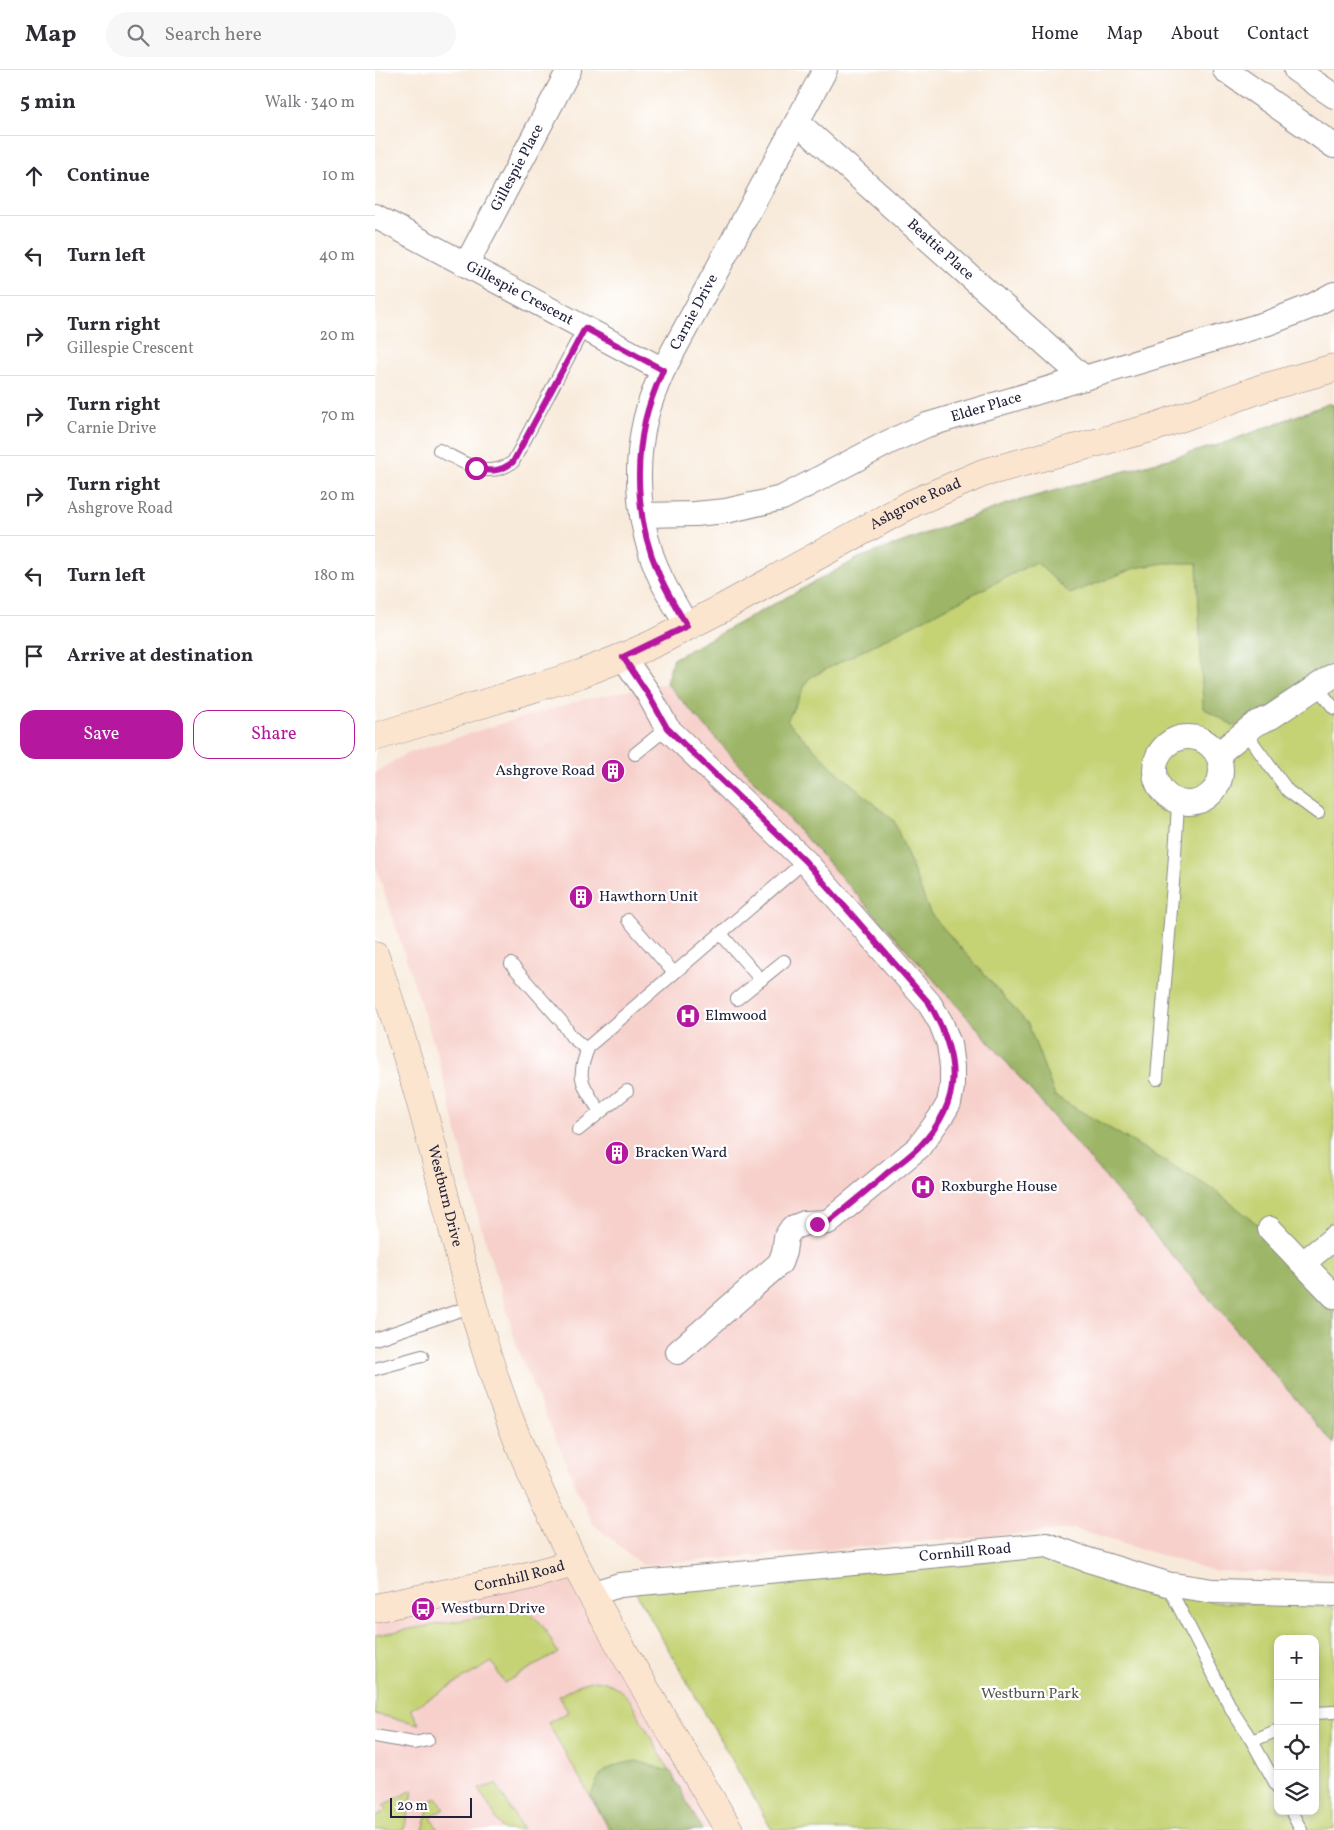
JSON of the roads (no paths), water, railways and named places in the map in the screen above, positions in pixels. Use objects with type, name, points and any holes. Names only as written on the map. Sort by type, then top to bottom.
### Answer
[{"type":"street","name":"Gillespie Place","points":[[466,265],[569,70]]},
{"type":"street","name":"Carnie Drive","points":[[687,626],[657,571],[649,547],[642,515],[639,474],[642,438],[650,405],[663,370],[825,70]]},
{"type":"street","points":[[1225,70],[1334,146]]},
{"type":"street","points":[[1297,70],[1334,96]]},
{"type":"street","name":"Beattie Place","points":[[797,122],[1083,378]]},
{"type":"street","name":"Gillespie Crescent","points":[[375,216],[663,370]]},
{"type":"street","name":"Elder Place","points":[[642,515],[695,514],[726,511],[782,498],[889,442],[927,425],[1268,323],[1312,306],[1334,294]]},
{"type":"street","name":"Ashgrove Road","points":[[375,737],[570,677],[623,657],[687,626],[913,503],[961,482],[993,470],[1155,427],[1263,388],[1334,368]]},
{"type":"street","points":[[623,657],[648,694],[667,728],[805,861],[929,1003],[941,1023],[949,1044],[952,1066],[953,1087],[949,1103],[932,1131],[919,1147],[828,1222],[805,1224],[792,1228],[786,1237],[785,1252],[780,1263],[677,1352]]},
{"type":"street","points":[[1217,754],[1255,724],[1271,716],[1325,681]]},
{"type":"street","points":[[1191,736],[1202,739],[1211,745],[1217,754],[1221,766],[1220,779],[1214,791],[1203,799],[1191,803],[1178,801],[1164,792],[1156,776],[1157,759],[1162,749],[1180,737],[1191,736]]},
{"type":"street","name":"Westburn Drive","points":[[375,956],[424,1112],[472,1306],[505,1409],[541,1498],[590,1594],[729,1830]]},
{"type":"street","points":[[1270,1230],[1334,1296]]},
{"type":"street","points":[[1303,1263],[1334,1238]]},
{"type":"street","name":"Cornhill Road","points":[[590,1594],[620,1585],[1047,1546],[1167,1584],[1213,1592],[1334,1594]]},
{"type":"street","name":"Cornhill Road","points":[[375,1608],[524,1577],[574,1563]]},
{"type":"lane","points":[[439,450],[476,468],[488,471],[503,470],[513,462],[585,328]]},
{"type":"lane","points":[[1325,681],[1334,708]]},
{"type":"lane","points":[[635,754],[667,728]]},
{"type":"lane","points":[[1245,732],[1288,791],[1318,813]]},
{"type":"lane","points":[[1157,1078],[1175,873],[1178,801]]},
{"type":"lane","points":[[600,1112],[583,1083],[581,1067],[589,1046],[805,861]]},
{"type":"lane","points":[[628,920],[674,973]]},
{"type":"lane","points":[[721,934],[761,980]]},
{"type":"lane","points":[[737,999],[784,962]]},
{"type":"lane","points":[[511,964],[562,1022],[571,1036],[587,1050]]},
{"type":"lane","points":[[578,1130],[627,1091]]},
{"type":"lane","points":[[375,1339],[472,1306]]},
{"type":"lane","points":[[375,1369],[422,1356]]},
{"type":"lane","points":[[1167,1584],[1233,1712],[1274,1781]]},
{"type":"lane","points":[[1319,1713],[1334,1712]]},
{"type":"lane","points":[[1252,1741],[1274,1732]]},
{"type":"lane","points":[[375,1736],[413,1743],[428,1740]]},
{"type":"lane","points":[[1293,1815],[1301,1830]]},
{"type":"place","name":"Ashgrove Road","points":[[613,771]]},
{"type":"place","name":"Hawthorn Unit","points":[[581,897]]},
{"type":"place","name":"Elmwood","points":[[688,1016]]},
{"type":"place","name":"Bracken Ward","points":[[617,1153]]},
{"type":"place","name":"Roxburghe House","points":[[923,1187]]},
{"type":"place","name":"Westburn Drive","points":[[423,1609]]},
{"type":"park label","name":"Westburn Park","points":[[1030,1694]]}]
